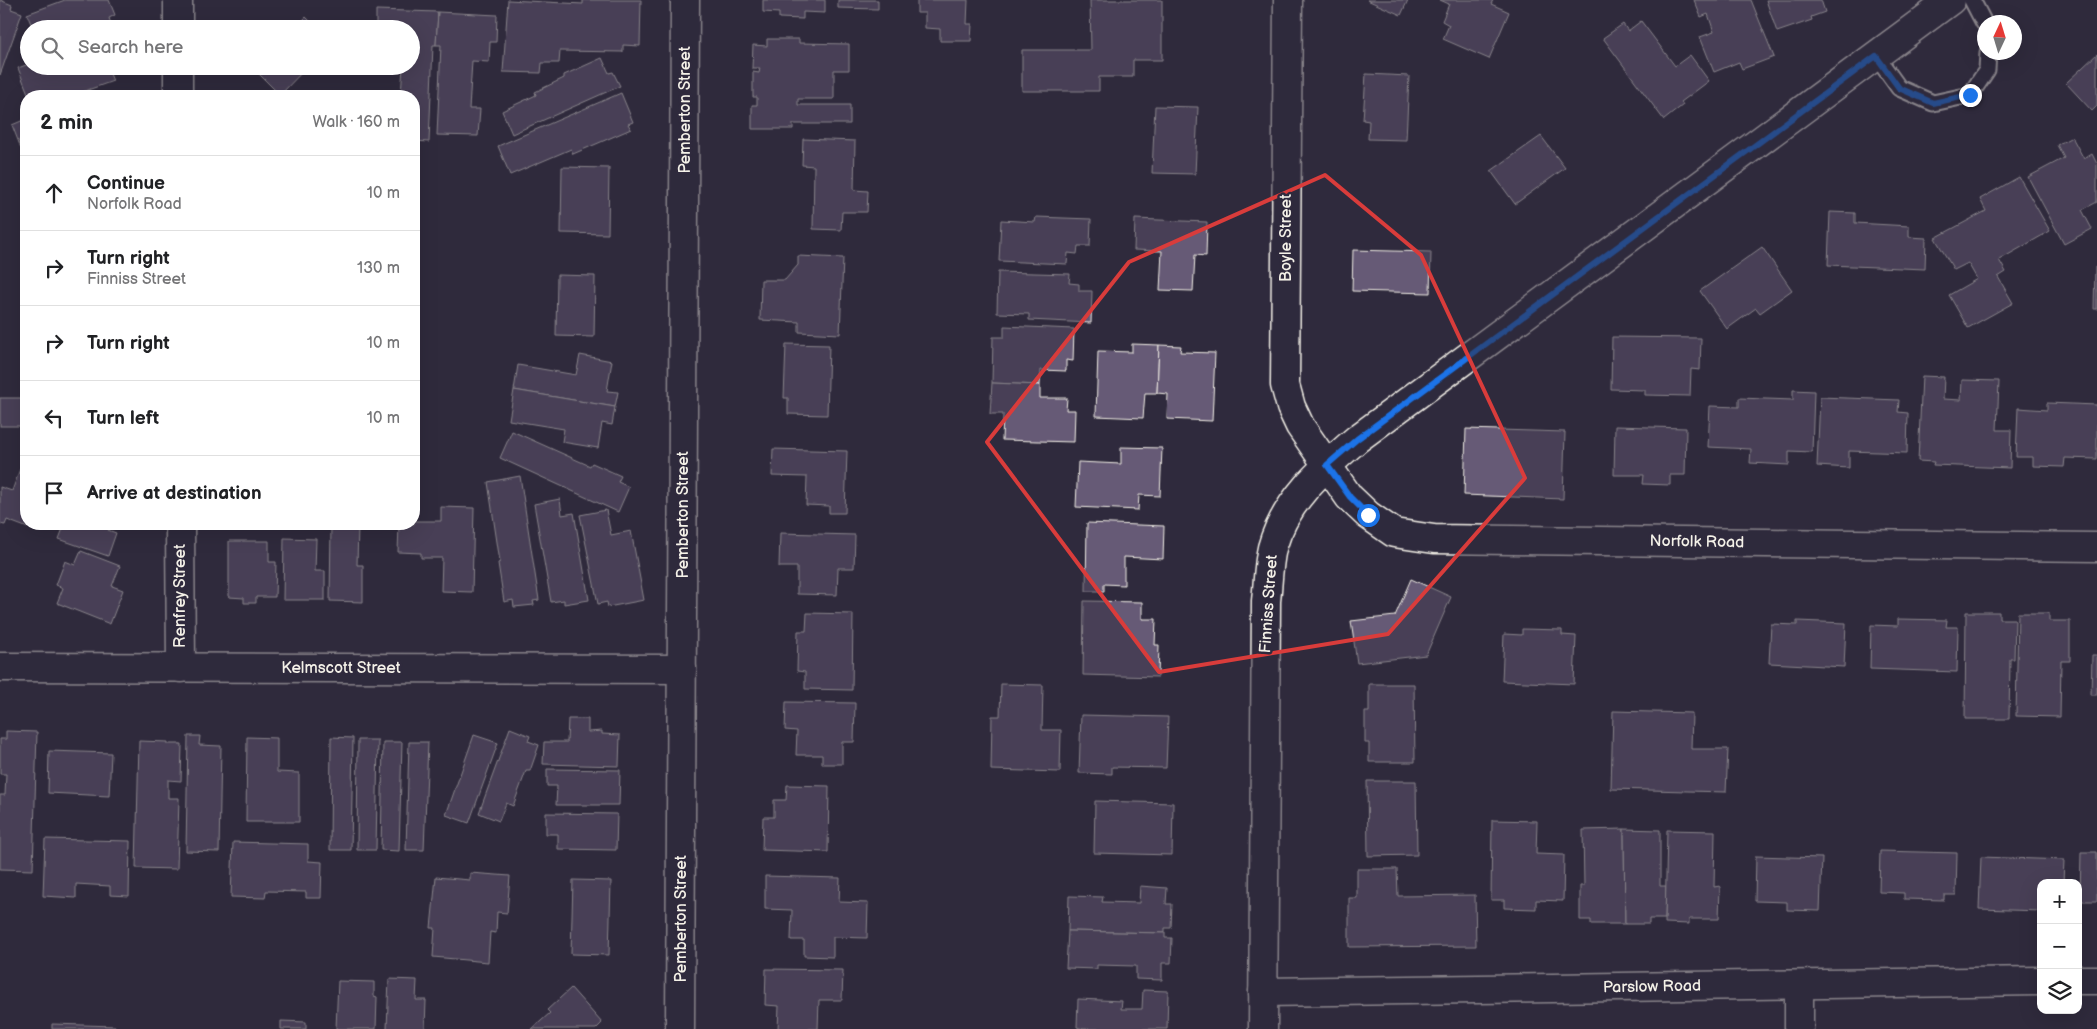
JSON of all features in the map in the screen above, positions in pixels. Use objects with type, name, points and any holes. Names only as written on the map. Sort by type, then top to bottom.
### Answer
[{"type":"street","points":[[178,0],[178,20]]},
{"type":"street","name":"Pemberton Street","points":[[680,1029],[685,0]]},
{"type":"street","name":"Boyle Street","points":[[1288,0],[1286,385],[1291,407],[1300,426],[1327,465]]},
{"type":"street","name":"Finniss Street","points":[[1263,1029],[1266,602],[1272,549],[1280,524],[1291,505],[1327,465],[1365,433],[1951,0]]},
{"type":"street","points":[[178,75],[178,90]]},
{"type":"street","name":"Norfolk Road","points":[[1327,465],[1350,497],[1368,515],[1394,533],[1434,539],[2097,547]]},
{"type":"street","name":"Renfrey Street","points":[[180,530],[181,668]]},
{"type":"street","name":"Kelmscott Street","points":[[0,667],[682,669]]},
{"type":"street","points":[[2082,980],[2097,980]]},
{"type":"street","name":"Parslow Road","points":[[1263,992],[1799,986],[2037,981]]},
{"type":"street","points":[[1799,986],[1799,1029]]},
{"type":"lane","points":[[1972,0],[1980,15]]},
{"type":"lane","points":[[1876,56],[1899,88],[1933,103],[1970,95],[1987,70],[1988,60]]},
{"type":"highlighted area","points":[[1325,175],[1421,255],[1525,478],[1388,634],[1159,672],[987,442],[1129,262]]},
{"type":"building","points":[[0,0],[12,5],[11,9],[22,13],[0,75]]},
{"type":"building","points":[[65,0],[109,0],[115,15],[109,18],[110,20],[29,20],[27,14]]},
{"type":"building","points":[[508,0],[583,4],[583,0],[641,0],[640,46],[623,45],[623,52],[560,51],[559,63],[542,63],[541,73],[503,72]]},
{"type":"building","points":[[763,0],[825,0],[825,13],[803,12],[803,19],[779,18],[779,13],[763,12]]},
{"type":"building","points":[[838,0],[878,0],[878,9],[838,8]]},
{"type":"building","points":[[917,0],[968,0],[967,24],[972,24],[971,41],[940,41],[940,29],[925,28],[925,13],[917,13]]},
{"type":"building","points":[[1090,0],[1162,0],[1162,60],[1133,60],[1133,77],[1099,77],[1099,91],[1022,91],[1022,50],[1091,50]]},
{"type":"building","points":[[1367,0],[1408,0],[1401,15]]},
{"type":"building","points":[[1440,0],[1493,0],[1491,4],[1509,12],[1489,59],[1443,39],[1449,25],[1442,21],[1449,4]]},
{"type":"building","points":[[1694,0],[1751,0],[1774,57],[1742,69],[1739,62],[1714,72],[1700,37],[1714,32],[1708,14],[1701,17]]},
{"type":"building","points":[[1766,0],[1821,0],[1825,12],[1811,17],[1812,20],[1777,32]]},
{"type":"building","points":[[376,10],[438,12],[436,45],[433,45],[429,142],[420,141],[420,90],[401,90],[402,75],[420,75],[420,20],[376,20]]},
{"type":"building","points":[[438,12],[497,15],[496,42],[490,42],[489,62],[472,61],[469,109],[480,109],[478,136],[437,135],[441,45],[436,45]]},
{"type":"building","points":[[1641,21],[1675,66],[1690,55],[1709,81],[1681,102],[1683,105],[1664,120],[1603,38],[1623,24],[1628,31]]},
{"type":"building","points":[[767,39],[799,39],[799,43],[849,44],[849,70],[834,70],[834,99],[798,99],[798,105],[850,105],[850,124],[793,124],[793,129],[752,129],[752,105],[757,105],[757,97],[753,97],[753,72],[759,73],[760,68],[752,68],[753,45],[767,46]]},
{"type":"building","points":[[2097,54],[2097,106],[2092,111],[2066,83]]},
{"type":"building","points":[[602,58],[609,73],[613,72],[620,86],[512,134],[502,111],[536,95],[535,92],[564,78],[564,75]]},
{"type":"building","points":[[1366,74],[1409,76],[1406,140],[1368,139],[1369,121],[1363,120]]},
{"type":"building","points":[[21,75],[110,75],[113,81],[88,90],[27,90]]},
{"type":"building","points":[[260,75],[299,75],[285,90],[275,90]]},
{"type":"building","points":[[621,93],[633,122],[628,124],[631,129],[573,154],[571,149],[510,175],[498,146]]},
{"type":"building","points":[[1155,106],[1198,107],[1195,174],[1152,173]]},
{"type":"building","points":[[20,122],[20,146],[12,125]]},
{"type":"building","points":[[1541,136],[1565,168],[1515,204],[1491,171]]},
{"type":"building","points":[[2072,137],[2084,159],[2092,154],[2097,164],[2097,202],[2082,210],[2092,229],[2064,244],[2028,177],[2064,158],[2057,145]]},
{"type":"building","points":[[803,139],[855,141],[854,190],[868,191],[867,212],[842,212],[841,230],[813,229],[814,166],[802,165]]},
{"type":"building","points":[[562,167],[609,168],[608,234],[561,233]]},
{"type":"building","points":[[2019,177],[2050,231],[1999,260],[2006,272],[1998,277],[2013,303],[1968,328],[1949,295],[1977,279],[1968,263],[1954,270],[1935,238],[1986,211],[1980,199]]},
{"type":"building","points":[[1830,212],[1855,213],[1855,223],[1909,226],[1909,237],[1926,238],[1925,269],[1828,265]]},
{"type":"building","points":[[1036,217],[1091,219],[1090,246],[1078,246],[1077,254],[1068,253],[1067,264],[999,261],[1001,220],[1035,222]]},
{"type":"building","points":[[1135,219],[1207,222],[1206,256],[1195,255],[1193,291],[1160,290],[1162,251],[1134,250]]},
{"type":"building","points":[[1762,247],[1792,290],[1760,313],[1756,308],[1727,329],[1700,291]]},
{"type":"building","points":[[1353,250],[1431,252],[1430,293],[1352,291]]},
{"type":"building","points":[[798,256],[843,258],[840,334],[799,332],[799,322],[760,320],[761,280],[785,280],[798,265]]},
{"type":"building","points":[[2095,267],[2097,268],[2097,309],[2094,309]]},
{"type":"building","points":[[998,272],[1070,274],[1069,283],[1079,284],[1079,291],[1092,291],[1091,323],[1029,320],[1029,314],[997,313]]},
{"type":"building","points":[[557,275],[595,276],[594,337],[556,336]]},
{"type":"building","points":[[1004,326],[1074,329],[1073,361],[1066,360],[1066,371],[1041,370],[1040,385],[992,383],[993,337],[1004,337]]},
{"type":"building","points":[[1612,337],[1701,338],[1700,370],[1691,369],[1690,396],[1645,395],[1645,390],[1611,389]]},
{"type":"building","points":[[786,344],[829,345],[827,415],[788,414],[788,398],[784,398]]},
{"type":"building","points":[[1132,344],[1159,345],[1157,393],[1145,393],[1143,418],[1096,416],[1098,351],[1132,352]]},
{"type":"building","points":[[1159,345],[1181,346],[1180,352],[1215,353],[1212,421],[1167,419],[1168,394],[1157,393]]},
{"type":"building","points":[[580,355],[612,361],[607,391],[618,392],[615,407],[514,390],[518,365],[576,375]]},
{"type":"building","points":[[1922,376],[1944,377],[1943,399],[1961,400],[1962,380],[1999,381],[1997,430],[2011,430],[2010,468],[1933,465],[1934,462],[1918,461]]},
{"type":"building","points":[[992,383],[1040,385],[1040,398],[1067,398],[1066,410],[1075,410],[1074,442],[1002,440],[1003,414],[990,414]]},
{"type":"building","points":[[514,390],[615,407],[612,425],[602,423],[598,448],[562,442],[564,429],[509,420]]},
{"type":"building","points":[[1793,390],[1814,391],[1812,452],[1789,451],[1789,465],[1750,463],[1751,449],[1708,447],[1710,406],[1739,407],[1739,398],[1793,400]]},
{"type":"building","points":[[1820,397],[1899,400],[1898,412],[1908,413],[1907,453],[1849,451],[1849,468],[1817,466]]},
{"type":"building","points":[[0,398],[20,398],[20,426],[0,426]]},
{"type":"building","points":[[2047,403],[2097,405],[2097,459],[2065,458],[2064,467],[2033,466],[2033,457],[2016,457],[2018,408],[2047,410]]},
{"type":"building","points":[[1615,426],[1686,428],[1685,475],[1670,475],[1670,485],[1643,484],[1644,475],[1614,475]]},
{"type":"building","points":[[1466,429],[1565,432],[1563,499],[1464,495]]},
{"type":"building","points":[[512,431],[590,466],[592,463],[621,476],[618,482],[629,487],[618,512],[500,458]]},
{"type":"building","points":[[1121,447],[1162,448],[1160,496],[1139,495],[1138,510],[1076,507],[1078,462],[1121,464]]},
{"type":"building","points":[[773,449],[847,451],[845,513],[829,513],[829,506],[806,505],[807,477],[772,476]]},
{"type":"building","points":[[20,469],[20,525],[7,520],[5,525],[0,524],[0,487],[12,491]]},
{"type":"building","points":[[520,476],[539,600],[533,601],[534,605],[514,607],[513,600],[504,602],[488,482]]},
{"type":"building","points":[[560,499],[562,515],[574,513],[589,600],[564,604],[564,600],[551,602],[534,504]]},
{"type":"building","points":[[441,507],[474,508],[472,592],[441,591],[442,558],[421,558],[421,553],[398,552],[399,530],[420,530],[420,521],[441,521]]},
{"type":"building","points":[[606,510],[611,535],[631,531],[644,600],[608,607],[607,602],[598,604],[580,515]]},
{"type":"building","points":[[1087,523],[1164,526],[1163,559],[1124,557],[1124,585],[1104,584],[1104,591],[1086,591]]},
{"type":"building","points":[[62,530],[108,530],[116,533],[108,556],[59,539]]},
{"type":"building","points":[[331,530],[358,530],[357,565],[363,565],[363,602],[330,601]]},
{"type":"building","points":[[780,533],[855,535],[854,568],[838,568],[837,595],[797,594],[797,567],[779,567]]},
{"type":"building","points":[[284,538],[316,539],[315,571],[325,571],[325,600],[283,600]]},
{"type":"building","points":[[229,541],[269,541],[269,562],[276,562],[275,597],[256,597],[256,603],[244,603],[244,598],[229,597]]},
{"type":"building","points":[[81,551],[120,566],[112,586],[123,590],[110,624],[57,603],[63,588],[56,585],[65,561],[75,565]]},
{"type":"building","points":[[1411,579],[1451,597],[1426,655],[1357,663],[1351,621],[1395,616]]},
{"type":"building","points":[[1084,601],[1142,602],[1142,619],[1156,619],[1155,645],[1159,645],[1158,677],[1083,675]]},
{"type":"building","points":[[1966,612],[1999,612],[1999,619],[2015,619],[2014,659],[2010,659],[2009,719],[1965,719]]},
{"type":"building","points":[[807,613],[853,614],[852,690],[805,689],[805,672],[797,671],[798,631],[806,631]]},
{"type":"building","points":[[2018,613],[2049,613],[2049,621],[2070,621],[2070,661],[2061,661],[2060,717],[2016,716]]},
{"type":"building","points":[[1898,619],[1947,620],[1946,627],[1958,627],[1957,672],[1870,669],[1871,625],[1898,626]]},
{"type":"building","points":[[1797,621],[1846,623],[1844,667],[1769,663],[1771,624],[1797,625]]},
{"type":"building","points":[[1522,629],[1562,630],[1562,635],[1576,636],[1574,684],[1502,681],[1504,634],[1522,635]]},
{"type":"building","points":[[2092,655],[2097,655],[2097,695],[2091,695]]},
{"type":"building","points":[[1001,684],[1043,685],[1042,730],[1061,730],[1060,772],[991,770],[992,716],[1000,716]]},
{"type":"building","points":[[1369,684],[1414,684],[1415,762],[1369,762],[1369,743],[1365,743],[1365,712],[1369,712]]},
{"type":"building","points":[[786,702],[855,703],[854,742],[842,742],[842,764],[822,764],[822,755],[796,755],[797,731],[785,730]]},
{"type":"building","points":[[1613,711],[1692,713],[1691,749],[1728,749],[1726,792],[1611,789]]},
{"type":"building","points":[[1081,715],[1168,717],[1166,768],[1112,767],[1112,774],[1079,773]]},
{"type":"building","points":[[568,719],[588,719],[588,732],[602,731],[602,734],[620,735],[619,766],[543,764],[544,742],[567,742]]},
{"type":"building","points":[[510,728],[530,736],[528,741],[539,745],[530,771],[526,771],[513,806],[506,803],[499,821],[479,813]]},
{"type":"building","points":[[6,731],[37,732],[33,870],[0,869],[0,795],[5,795],[6,774],[0,774],[0,739],[6,739]]},
{"type":"building","points":[[474,735],[498,743],[469,823],[446,815]]},
{"type":"building","points":[[188,736],[200,736],[199,745],[221,746],[219,852],[186,851]]},
{"type":"building","points":[[247,737],[277,738],[277,772],[299,773],[299,822],[246,822]]},
{"type":"building","points":[[331,737],[353,738],[351,850],[330,850]]},
{"type":"building","points":[[358,740],[378,740],[376,850],[357,850]]},
{"type":"building","points":[[139,741],[182,744],[181,781],[168,780],[168,798],[179,798],[177,869],[136,868]]},
{"type":"building","points":[[383,742],[402,742],[399,851],[381,850]]},
{"type":"building","points":[[409,742],[428,742],[424,850],[406,850]]},
{"type":"building","points":[[49,751],[111,753],[109,796],[48,793]]},
{"type":"building","points":[[547,769],[620,770],[619,805],[556,805],[557,786],[547,786]]},
{"type":"building","points":[[1367,781],[1416,781],[1417,855],[1368,856]]},
{"type":"building","points":[[787,785],[829,786],[828,852],[762,850],[763,817],[774,817],[774,800],[786,800]]},
{"type":"building","points":[[1095,801],[1173,803],[1172,855],[1094,853]]},
{"type":"building","points":[[546,813],[617,814],[616,850],[558,849],[558,834],[546,834]]},
{"type":"building","points":[[1492,820],[1537,821],[1536,854],[1564,855],[1563,901],[1536,900],[1536,909],[1504,908],[1504,900],[1491,900]]},
{"type":"building","points":[[1624,829],[1625,924],[1591,924],[1591,920],[1580,920],[1580,886],[1584,886],[1583,830]]},
{"type":"building","points":[[1624,829],[1660,830],[1660,886],[1666,886],[1665,919],[1649,919],[1649,924],[1625,924]]},
{"type":"building","points":[[1667,830],[1715,831],[1714,887],[1720,886],[1719,919],[1689,919],[1689,924],[1665,923]]},
{"type":"building","points":[[45,839],[130,841],[129,896],[110,895],[110,886],[76,884],[76,898],[43,896]]},
{"type":"building","points":[[233,842],[308,844],[308,861],[322,862],[321,898],[306,898],[306,892],[266,891],[265,898],[231,897]]},
{"type":"building","points":[[1880,851],[1957,853],[1956,895],[1944,895],[1944,900],[1904,899],[1904,893],[1879,892]]},
{"type":"building","points":[[2081,852],[2097,852],[2097,901],[2082,901],[2082,879],[2080,879]]},
{"type":"building","points":[[1756,856],[1822,858],[1820,911],[1787,910],[1787,902],[1755,901]]},
{"type":"building","points":[[1981,857],[2064,860],[2063,879],[2037,879],[2037,911],[1979,909]]},
{"type":"building","points":[[1357,869],[1397,869],[1398,896],[1475,895],[1476,946],[1349,947],[1349,898],[1357,898]]},
{"type":"building","points":[[470,873],[510,876],[507,913],[497,912],[496,933],[490,932],[488,962],[433,957],[435,928],[431,928],[436,877],[470,880]]},
{"type":"building","points":[[765,876],[840,878],[839,902],[868,903],[867,938],[833,937],[833,957],[804,956],[804,940],[791,940],[792,910],[765,909]]},
{"type":"building","points":[[573,880],[611,881],[609,955],[571,954]]},
{"type":"building","points":[[1140,886],[1167,888],[1166,904],[1172,904],[1171,928],[1165,928],[1165,933],[1068,931],[1069,896],[1103,897],[1102,902],[1139,903]]},
{"type":"building","points":[[1068,931],[1165,933],[1165,938],[1172,938],[1171,963],[1162,963],[1162,980],[1136,979],[1136,966],[1097,965],[1097,969],[1066,968]]},
{"type":"building","points":[[766,969],[843,970],[842,1000],[819,1000],[818,1029],[778,1029],[779,1006],[765,1005]]},
{"type":"building","points":[[389,979],[417,980],[416,1000],[426,1000],[425,1029],[387,1029]]},
{"type":"building","points":[[338,981],[374,982],[374,996],[377,997],[376,1029],[336,1029]]},
{"type":"building","points":[[571,988],[602,1023],[596,1029],[532,1029],[550,1013],[547,1010]]},
{"type":"building","points":[[1143,990],[1168,991],[1167,1029],[1083,1029],[1077,1027],[1078,999],[1122,1001],[1121,1009],[1142,1009]]},
{"type":"building","points":[[281,1021],[306,1022],[306,1029],[281,1029]]},
{"type":"building","points":[[52,1024],[115,1026],[115,1029],[52,1029]]},
{"type":"route","points":[[1368,515],[1350,497],[1327,465],[1357,439],[1876,56],[1899,88],[1933,103],[1970,95]]}]
